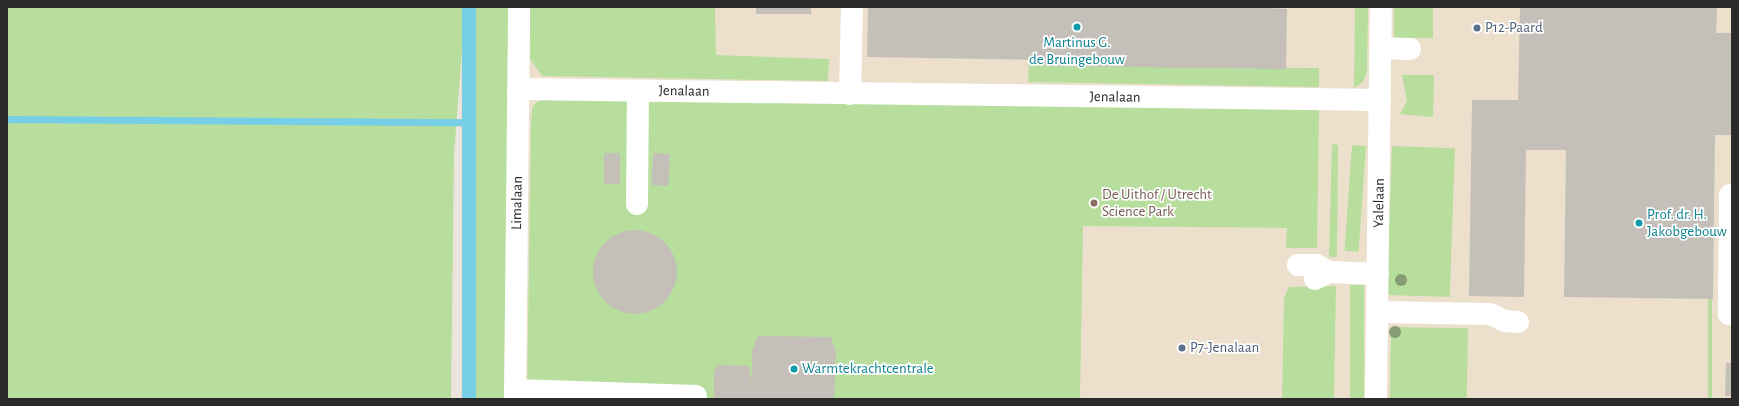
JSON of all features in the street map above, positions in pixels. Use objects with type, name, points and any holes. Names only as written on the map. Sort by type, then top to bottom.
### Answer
[{"type":"street","name":"Limalaan","points":[[515,395],[520,7]]},
{"type":"street","points":[[850,94],[852,7]]},
{"type":"street","name":"Yalelaan","points":[[1376,399],[1382,7]]},
{"type":"street","points":[[1381,48],[1410,49]]},
{"type":"street","name":"Jenalaan","points":[[518,89],[1380,100]]},
{"type":"street","points":[[637,204],[638,91]]},
{"type":"street","points":[[1730,195],[1729,314],[1732,314]]},
{"type":"street","points":[[1298,265],[1316,265],[1322,276],[1378,274]]},
{"type":"street","points":[[1377,312],[1504,314]]},
{"type":"street","points":[[515,395],[696,396]]},
{"type":"shaded area","name":"De Uithof / Utrecht Science Park","points":[[461,7],[1732,7],[1732,399],[461,399]]},
{"type":"green space","points":[[7,7],[511,7],[504,399],[470,399],[475,97],[462,50],[454,154],[451,399],[7,399]]},
{"type":"green space","points":[[530,7],[715,7],[716,55],[829,59],[828,81],[542,76],[530,59]]},
{"type":"green space","points":[[1355,7],[1368,7],[1367,72],[1363,82],[1354,88]]},
{"type":"green space","points":[[1394,7],[1433,7],[1433,38],[1394,38]]},
{"type":"green space","points":[[1029,60],[1044,60],[1044,66],[1319,68],[1319,87],[1028,82]]},
{"type":"green space","points":[[1402,75],[1434,75],[1433,117],[1400,114],[1407,101]]},
{"type":"green space","points":[[542,98],[1319,110],[1317,248],[1286,248],[1287,228],[1083,226],[1080,399],[527,399],[531,119],[533,106]]},
{"type":"green space","points":[[1332,144],[1338,145],[1337,257],[1329,257]]},
{"type":"green space","points":[[1352,145],[1366,146],[1359,252],[1345,251]]},
{"type":"green space","points":[[1392,146],[1455,148],[1450,297],[1387,295]]},
{"type":"green space","points":[[1350,285],[1364,285],[1364,399],[1350,399]]},
{"type":"green space","points":[[1336,286],[1334,399],[1282,399],[1284,298],[1289,287]]},
{"type":"green space","points":[[1708,299],[1712,299],[1712,399],[1708,399]]},
{"type":"green space","points":[[1391,327],[1468,328],[1467,399],[1390,399]]},
{"type":"water","points":[[462,7],[476,7],[476,399],[462,399]]},
{"type":"building","points":[[756,7],[811,7],[811,14],[756,14]]},
{"type":"building","name":"Martinus G. de Bruingebouw","points":[[868,7],[1253,7],[1287,9],[1286,69],[1044,66],[1044,60],[867,57]]},
{"type":"building","name":"Prof. dr. H. Jakobgebouw","points":[[1520,7],[1717,7],[1716,33],[1732,33],[1732,135],[1715,135],[1713,299],[1564,297],[1566,150],[1526,150],[1524,297],[1469,296],[1472,100],[1518,100]]},
{"type":"building","points":[[604,153],[620,153],[620,184],[604,184]]},
{"type":"building","points":[[653,153],[670,154],[668,186],[651,185]]},
{"type":"building","points":[[635,230],[651,233],[665,242],[674,256],[677,272],[674,288],[665,302],[651,311],[635,314],[619,311],[605,302],[596,288],[593,272],[596,256],[605,242],[619,233]]},
{"type":"building","name":"Warmtekrachtcentrale","points":[[758,336],[831,337],[836,352],[834,399],[714,399],[714,373],[717,365],[749,366],[752,382],[752,351]]},
{"type":"building","points":[[1726,363],[1732,363],[1732,396],[1725,396]]},
{"type":"waterway","points":[[7,119],[460,122]]},
{"type":"place","name":"Martinus G. de Bruingebouw","points":[[1077,27]]},
{"type":"place","name":"P12-Paard","points":[[1477,28]]},
{"type":"place","name":"De Uithof / Utrecht Science Park","points":[[1094,203]]},
{"type":"place","name":"Prof. dr. H. Jakobgebouw","points":[[1639,223]]},
{"type":"place","name":"P7-Jenalaan","points":[[1182,348]]},
{"type":"place","name":"Warmtekrachtcentrale","points":[[794,369]]}]
